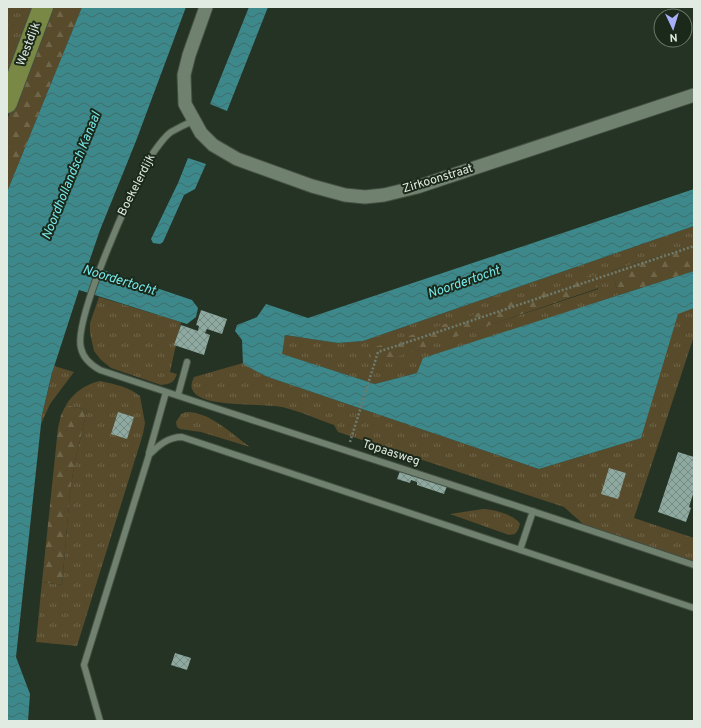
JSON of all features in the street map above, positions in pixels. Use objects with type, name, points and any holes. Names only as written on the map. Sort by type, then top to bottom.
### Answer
[{"type":"main road","name":"Westdijk","points":[[7,103],[43,7]]},
{"type":"street","points":[[193,120],[185,104],[184,75],[188,55],[206,7]]},
{"type":"street","name":"Zirkoonstraat","points":[[193,120],[201,133],[213,145],[237,159],[312,186],[345,195],[365,197],[384,195],[416,187],[694,95]]},
{"type":"lane","name":"Boekelerdijk","points":[[84,357],[80,347],[82,322],[100,269],[118,224],[150,157],[170,133],[193,120]]},
{"type":"lane","name":"Topaasweg","points":[[84,357],[100,370],[348,450],[694,565]]},
{"type":"lane","points":[[178,395],[187,362]]},
{"type":"lane","points":[[100,721],[84,665],[149,455],[166,392]]},
{"type":"lane","points":[[149,455],[155,448],[170,439],[182,437],[694,608]]},
{"type":"lane","points":[[520,550],[533,511]]},
{"type":"path","points":[[348,450],[378,352],[694,246]]},
{"type":"green space","points":[[7,7],[34,7],[7,81]]},
{"type":"green space","points":[[50,7],[82,7],[7,192],[7,120]]},
{"type":"green space","points":[[694,226],[694,245],[611,271],[619,295],[572,311],[417,373],[375,384],[281,354],[285,335],[338,343],[363,341]],"holes":[[[598,288],[598,289],[382,361]]]},
{"type":"green space","points":[[694,245],[694,271],[619,295],[611,271]]},
{"type":"green space","points":[[593,275],[598,288],[382,362],[369,357],[369,349]]},
{"type":"green space","points":[[99,297],[181,322],[170,372],[177,374],[173,381],[161,385],[111,368],[101,360],[94,351],[90,333],[90,323]]},
{"type":"green space","points":[[694,308],[694,336],[634,518],[694,538],[694,561],[583,524],[564,507],[338,432],[334,425],[301,413],[282,407],[234,404],[208,400],[199,396],[193,391],[192,387],[194,377],[243,363],[265,376],[539,469],[640,438],[678,313]]},
{"type":"green space","points":[[54,366],[74,372],[50,404],[41,424],[42,415]]},
{"type":"green space","points":[[100,381],[126,388],[140,396],[145,423],[143,434],[77,646],[36,642],[42,582],[62,585],[70,492],[74,466],[87,410],[66,405],[81,389]]},
{"type":"green space","points":[[66,405],[87,410],[74,466],[70,492],[62,585],[42,582],[58,428],[61,415]]},
{"type":"green space","points":[[186,412],[203,415],[212,419],[250,447],[201,432],[180,429],[177,427],[176,422],[181,414]]},
{"type":"green space","points":[[483,509],[498,511],[514,518],[520,524],[518,530],[515,534],[509,535],[450,514]]},
{"type":"water","points":[[82,7],[186,7],[136,141],[100,230],[88,265],[192,300],[198,308],[196,317],[187,324],[79,290],[52,373],[42,415],[16,657],[30,694],[28,721],[7,721],[7,192]]},
{"type":"water","points":[[249,7],[268,7],[227,111],[210,104]]},
{"type":"water","points":[[188,158],[206,164],[195,189],[184,195],[163,242],[160,244],[153,243],[151,239],[178,183]]},
{"type":"water","name":"Noordertocht","points":[[694,189],[694,226],[363,341],[338,343],[285,335],[282,354],[375,384],[417,373],[423,358],[694,271],[694,308],[678,314],[641,438],[539,469],[265,376],[243,364],[242,340],[235,331],[237,325],[257,317],[266,304],[308,318]]},
{"type":"building","points":[[201,310],[227,319],[222,334],[207,329],[205,333],[210,335],[204,355],[174,345],[181,325],[198,331],[199,326],[196,325]]},
{"type":"building","points":[[118,412],[134,417],[127,439],[111,434]]},
{"type":"building","points":[[678,452],[694,457],[694,491],[689,507],[691,508],[686,522],[658,512]]},
{"type":"building","points":[[609,468],[626,473],[618,499],[601,494]]},
{"type":"building","points":[[400,471],[447,486],[444,494],[417,485],[417,482],[411,480],[410,483],[397,479]]},
{"type":"building","points":[[175,653],[191,658],[187,670],[171,665]]},
{"type":"water label","name":"Noordhollandsch Kanaal","points":[[72,176]]}]
